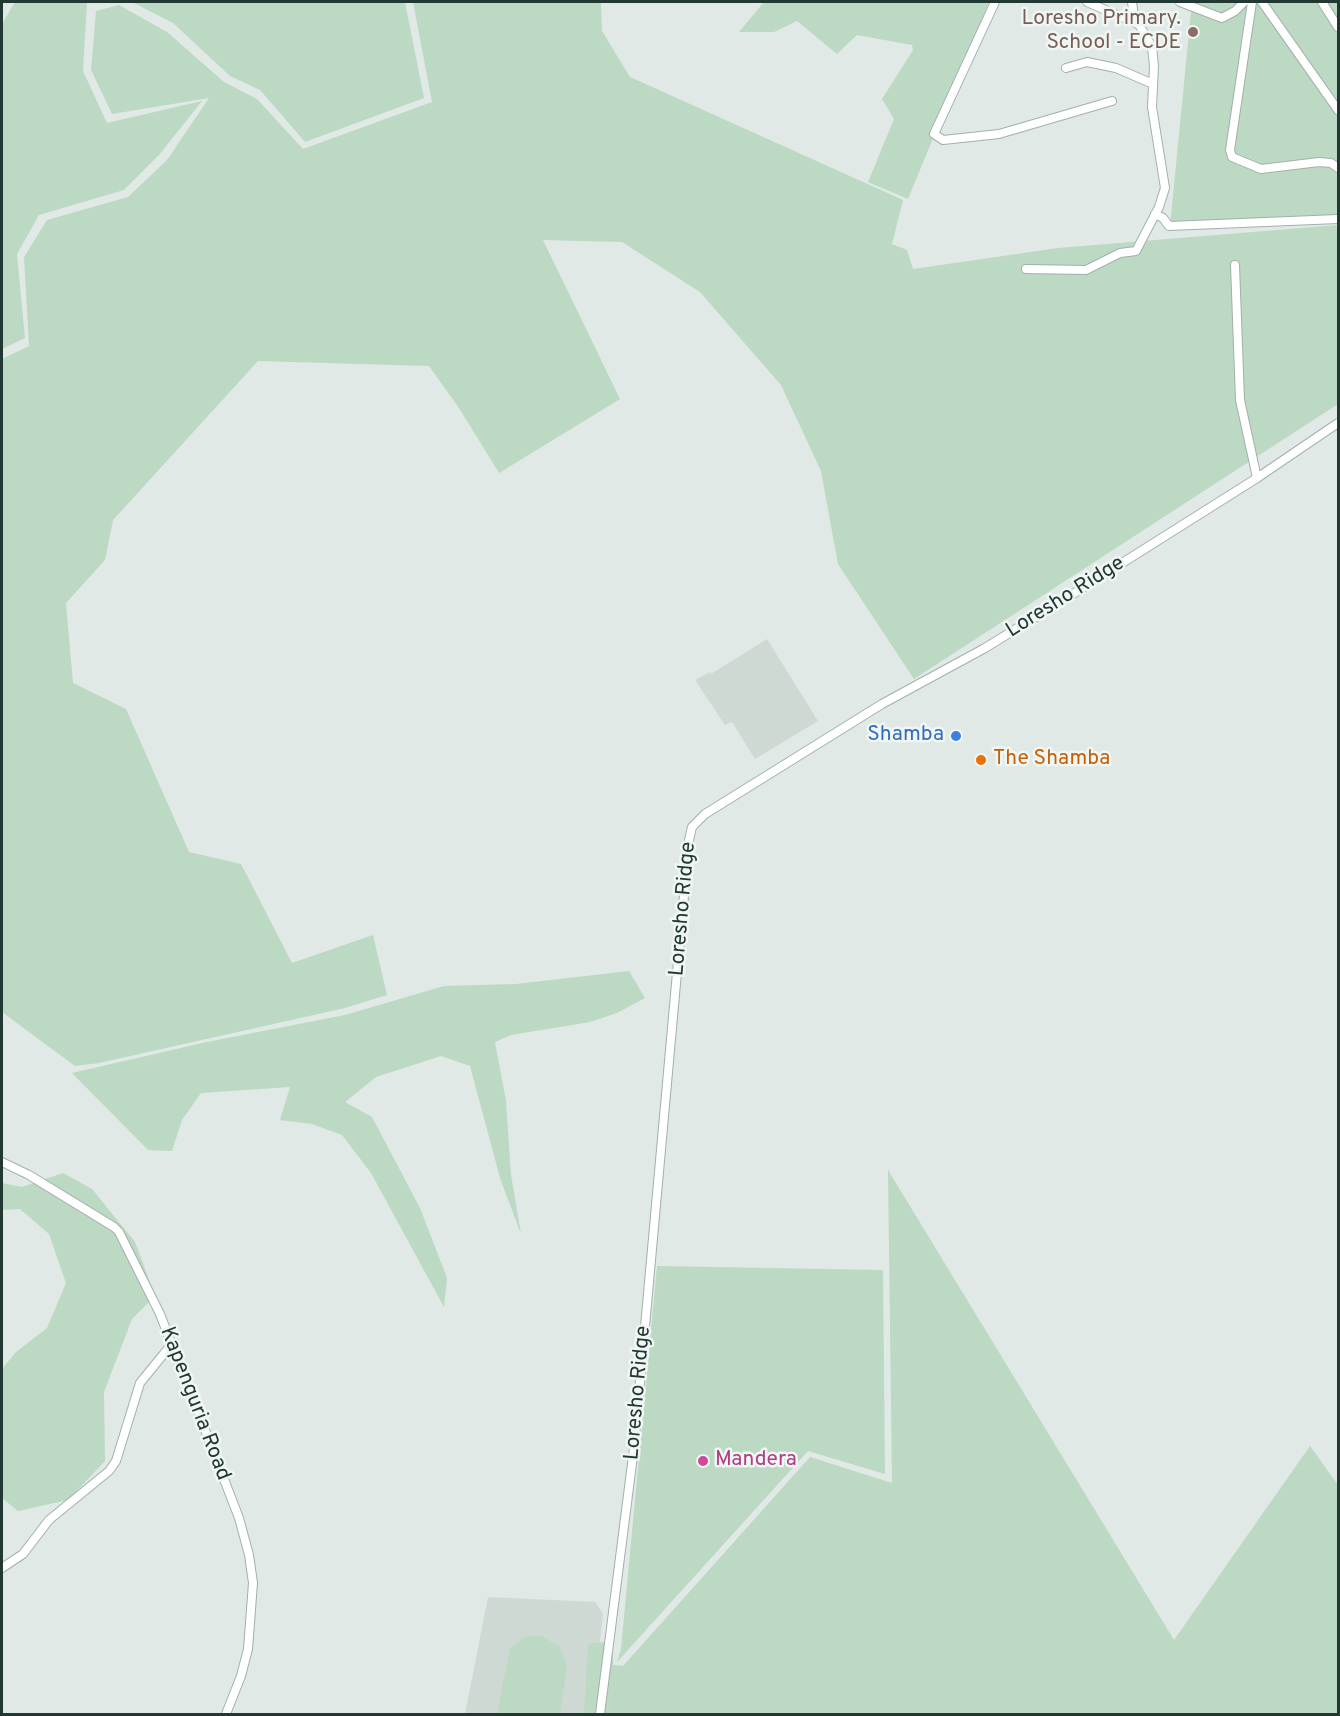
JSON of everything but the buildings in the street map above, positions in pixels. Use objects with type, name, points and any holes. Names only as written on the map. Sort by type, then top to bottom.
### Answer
[{"type":"street","points":[[995,2],[934,134],[943,140],[999,134],[1112,101]]},
{"type":"street","points":[[1086,2],[1138,24]]},
{"type":"street","points":[[1026,269],[1086,270],[1120,253],[1136,251],[1155,214],[1165,188],[1152,107],[1152,47],[1138,24],[1132,2]]},
{"type":"street","points":[[1180,2],[1222,18],[1235,11],[1244,2]]},
{"type":"street","points":[[1252,2],[1230,150],[1232,157],[1261,169],[1319,162],[1331,163],[1338,168]]},
{"type":"street","points":[[1262,2],[1338,110]]},
{"type":"street","points":[[1322,2],[1338,27]]},
{"type":"street","points":[[1066,68],[1087,62],[1116,68],[1153,84]]},
{"type":"street","points":[[1155,214],[1163,218],[1169,226],[1338,219]]},
{"type":"street","points":[[1235,265],[1240,399],[1257,478]]},
{"type":"street","name":"Loresho Ridge","points":[[600,1714],[634,1448],[692,827],[705,814],[882,704],[990,645],[1257,478],[1338,423]]},
{"type":"street","name":"Kapenguria Road","points":[[2,1162],[29,1175],[119,1232],[160,1314],[238,1518],[249,1556],[253,1583],[248,1649],[241,1676],[226,1714]]},
{"type":"street","points":[[2,1568],[23,1554],[49,1520],[109,1471],[116,1461],[140,1383],[171,1345]]},
{"type":"shaded area","points":[[767,639],[818,721],[755,759],[732,722],[725,725],[695,680],[710,672],[711,674]]},
{"type":"shaded area","points":[[488,1597],[595,1602],[603,1614],[592,1714],[465,1714]]},
{"type":"green space","points":[[15,2],[87,2],[83,71],[107,123],[202,101],[159,155],[124,190],[39,215],[17,254],[25,338],[2,349],[2,24]]},
{"type":"green space","points":[[132,2],[405,2],[424,98],[305,142],[260,90],[230,76],[173,23]]},
{"type":"green space","points":[[413,2],[601,2],[602,31],[630,77],[903,200],[892,244],[907,250],[913,269],[1058,248],[1338,225],[1338,404],[914,679],[838,564],[821,471],[781,385],[700,292],[622,242],[543,240],[620,399],[499,473],[459,408],[429,366],[258,361],[113,520],[105,560],[66,603],[73,683],[126,709],[189,852],[241,864],[292,963],[373,935],[387,995],[345,1008],[99,1063],[75,1066],[2,1012],[2,359],[29,346],[24,257],[47,220],[128,197],[167,160],[209,98],[112,114],[91,70],[96,11],[119,5],[167,32],[224,82],[257,99],[303,149],[432,102]]},
{"type":"green space","points":[[764,2],[989,2],[908,199],[868,182],[894,119],[882,99],[913,50],[912,45],[857,35],[837,54],[797,21],[774,32],[739,32]]},
{"type":"green space","points":[[1192,2],[1338,2],[1338,215],[1170,226]]},
{"type":"green space","points":[[629,971],[645,998],[617,1013],[590,1022],[511,1035],[495,1042],[506,1101],[511,1175],[521,1234],[500,1178],[470,1066],[441,1056],[376,1077],[345,1102],[372,1117],[420,1208],[447,1278],[444,1307],[371,1173],[342,1135],[312,1124],[280,1120],[290,1087],[201,1093],[182,1120],[172,1151],[148,1150],[72,1073],[207,1042],[345,1015],[444,986],[516,984]]},
{"type":"green space","points":[[888,1170],[1174,1640],[1310,1446],[1338,1485],[1338,1714],[584,1714],[588,1644],[605,1642],[613,1649],[613,1665],[623,1666],[810,1457],[892,1483]]},
{"type":"green space","points":[[63,1173],[92,1189],[135,1242],[155,1296],[132,1319],[104,1392],[105,1461],[68,1500],[18,1511],[2,1498],[2,1369],[16,1352],[47,1328],[66,1283],[49,1234],[20,1209],[2,1210],[2,1183],[22,1187]]},
{"type":"green space","points":[[657,1266],[883,1270],[885,1474],[808,1451],[617,1662],[621,1649]]},
{"type":"green space","points":[[526,1636],[541,1636],[559,1646],[567,1666],[560,1714],[497,1714],[510,1648]]},
{"type":"place","name":"Loresho Primary. School - ECDE","points":[[1193,32]]},
{"type":"place","name":"Shamba","points":[[956,736]]},
{"type":"place","name":"The Shamba","points":[[981,760]]},
{"type":"place","name":"Mandera","points":[[703,1461]]}]
